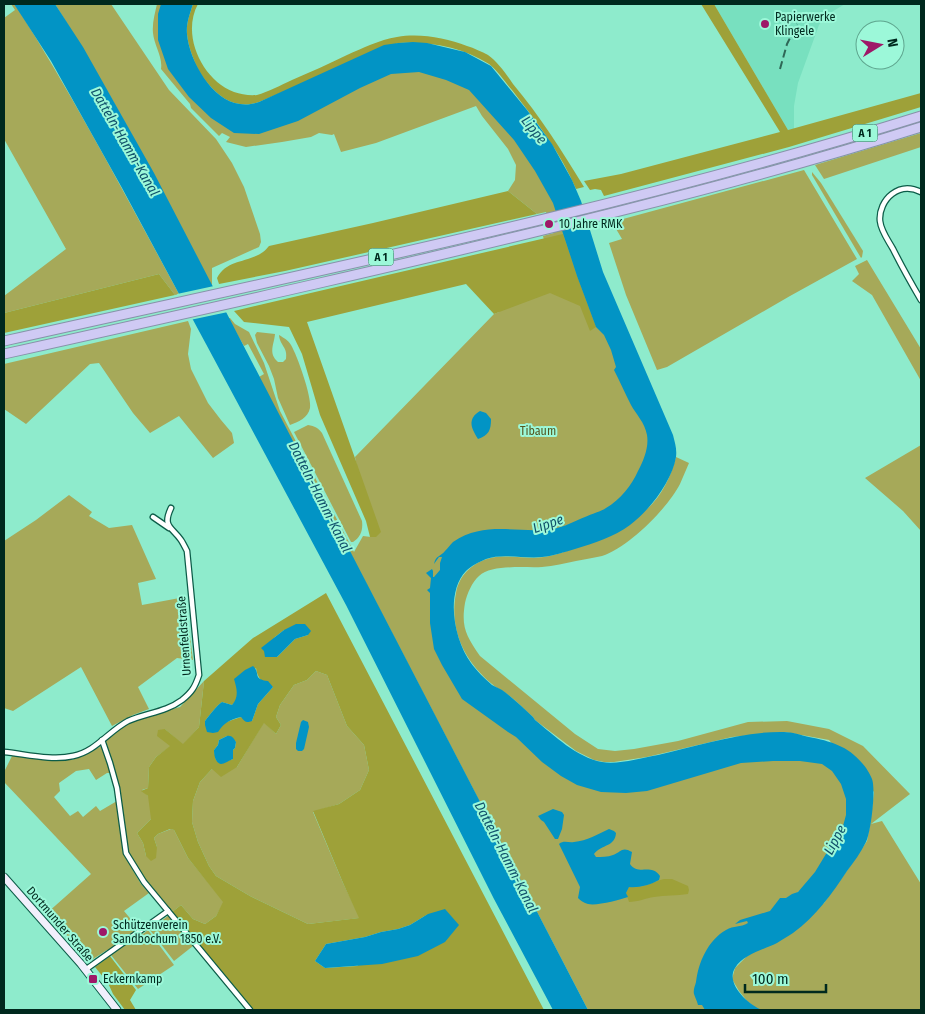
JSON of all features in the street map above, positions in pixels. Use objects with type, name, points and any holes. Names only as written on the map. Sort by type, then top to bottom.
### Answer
[{"type":"highway","name":"A 1","points":[[4,341],[522,225],[808,150],[921,116]]},
{"type":"highway","name":"A 1","points":[[4,354],[525,235],[713,187],[921,127]]},
{"type":"main road","name":"Dortmunder Straße","points":[[4,877],[86,970],[117,1010]]},
{"type":"street","points":[[921,192],[908,188],[894,193],[885,202],[880,214],[885,235],[921,300]]},
{"type":"street","points":[[169,528],[167,521],[171,508]]},
{"type":"street","name":"Urnenfeldstraße","points":[[4,752],[49,757],[74,756],[87,750],[128,721],[174,705],[188,695],[196,686],[199,675],[186,551],[182,540],[169,528],[153,518]]},
{"type":"street","points":[[102,740],[117,788],[126,853],[144,882],[250,1010]]},
{"type":"street","points":[[86,970],[168,911]]},
{"type":"shaded area","points":[[193,4],[198,4],[193,16],[193,42],[204,67],[212,78],[223,86],[245,95],[257,95],[266,92],[365,47],[397,37],[433,37],[459,43],[481,51],[498,64],[559,147],[584,187],[576,189],[563,163],[521,102],[495,70],[479,58],[445,46],[422,43],[398,43],[259,102],[240,104],[220,95],[211,87],[197,67],[189,44],[187,30]]},
{"type":"shaded area","points":[[701,4],[714,4],[788,130],[921,93],[921,107],[789,147],[604,196],[601,190],[590,190],[584,181],[621,174],[780,132]]},
{"type":"shaded area","points":[[714,4],[845,4],[825,16],[819,25],[798,83],[794,106],[794,129],[788,130]]},
{"type":"shaded area","points":[[508,191],[537,214],[285,271],[219,284],[217,278],[226,267],[257,255],[269,246]]},
{"type":"shaded area","points":[[563,234],[596,327],[590,331],[580,306],[550,293],[494,314],[466,284],[307,322],[381,532],[376,537],[370,537],[366,521],[320,415],[302,354],[289,327],[244,322],[234,311]]},
{"type":"shaded area","points":[[159,274],[175,295],[4,333],[4,313]]},
{"type":"shaded area","points":[[326,593],[544,1010],[254,1010],[172,912],[181,905],[193,919],[205,924],[216,916],[223,902],[188,858],[174,830],[170,829],[158,834],[154,838],[157,847],[156,858],[151,861],[146,856],[143,843],[137,833],[151,819],[148,796],[141,791],[148,788],[149,767],[156,757],[170,746],[157,736],[158,730],[165,729],[183,744],[199,727],[204,681],[253,638]],"holes":[[[284,630],[308,635],[295,639],[277,657],[265,657],[265,651],[275,637]],[[256,668],[260,678],[273,687],[258,704],[252,721],[241,717],[224,723],[205,721],[222,702],[232,705],[237,700],[237,688]],[[316,671],[327,675],[347,726],[364,745],[369,770],[360,790],[339,804],[313,811],[359,918],[308,924],[250,896],[216,876],[209,866],[198,842],[192,822],[193,801],[200,782],[212,769],[221,777],[237,767],[264,723],[276,734],[281,725],[276,717],[280,705],[294,685],[307,680]],[[227,736],[236,742],[233,750],[233,759],[220,763],[216,760],[214,750],[219,740]],[[428,914],[357,966],[325,968],[315,961],[326,944],[410,925]]]},
{"type":"shaded area","points":[[664,879],[672,879],[688,886],[688,894],[658,896],[629,902],[626,893],[629,887],[643,886]]},
{"type":"shaded area","points":[[110,956],[136,990],[130,1000],[136,1010],[125,1010],[113,994],[108,983],[95,967]]},
{"type":"green space","points":[[11,4],[14,4],[18,9],[60,79],[179,294],[175,295],[159,274],[4,313],[4,296],[66,249],[4,139],[4,18],[15,10]]},
{"type":"green space","points":[[55,4],[111,4],[169,90],[216,139],[232,163],[244,187],[261,242],[259,247],[212,268],[212,286],[117,108]]},
{"type":"green space","name":"Tibaum","points":[[157,4],[179,4],[173,25],[225,112],[426,57],[522,125],[660,436],[633,503],[456,563],[449,649],[575,767],[816,750],[858,786],[847,851],[729,950],[735,1010],[588,1010],[259,377],[264,374],[248,344],[244,346],[228,318],[249,332],[264,363],[280,411],[354,552],[363,536],[371,537],[355,457],[494,314],[499,312],[544,240],[543,236],[554,233],[546,212],[537,214],[508,191],[515,180],[516,165],[508,149],[476,106],[376,143],[341,152],[334,134],[319,133],[311,137],[246,147],[226,142],[230,137],[222,133],[219,136],[191,108],[190,104],[161,69],[161,60],[153,33],[153,22]]},
{"type":"green space","points":[[921,133],[921,147],[824,179],[815,165]]},
{"type":"green space","points":[[804,170],[857,259],[667,367],[657,370],[626,295],[609,243],[622,239],[612,222]]},
{"type":"green space","points":[[812,172],[821,183],[863,251],[861,258],[812,175]]},
{"type":"green space","points":[[867,260],[921,349],[921,381],[872,295],[852,281],[859,274],[855,266]]},
{"type":"green space","points":[[188,321],[191,329],[188,354],[191,369],[208,403],[232,433],[234,443],[213,458],[179,416],[150,433],[133,413],[99,363],[90,364],[26,424],[4,409],[4,364]]},
{"type":"green space","points":[[257,332],[275,334],[272,352],[278,362],[283,362],[286,359],[285,349],[279,335],[286,339],[294,350],[300,366],[309,395],[310,408],[305,417],[290,425],[278,398],[269,366],[257,343],[255,335]]},
{"type":"green space","points":[[308,425],[313,426],[322,433],[362,521],[361,533],[353,542],[351,542],[294,432]]},
{"type":"green space","points":[[921,445],[921,531],[903,511],[865,478]]},
{"type":"green space","points":[[676,457],[689,463],[674,494],[646,526],[613,551],[602,556],[551,566],[500,568],[485,572],[479,576],[470,588],[465,603],[464,625],[468,637],[480,656],[575,734],[598,749],[615,751],[634,749],[678,741],[748,722],[787,721],[829,729],[863,746],[910,794],[871,824],[882,821],[921,884],[921,1010],[762,1010],[747,1001],[732,979],[735,968],[746,957],[824,903],[867,841],[874,792],[829,740],[785,732],[732,737],[647,757],[614,762],[594,760],[576,751],[535,720],[510,696],[482,675],[466,655],[457,632],[454,606],[460,581],[471,567],[481,561],[494,557],[537,558],[565,552],[638,515],[652,504],[661,492],[669,478]]},
{"type":"green space","points":[[69,495],[92,512],[89,516],[109,528],[132,525],[156,579],[138,583],[142,605],[185,597],[193,660],[177,658],[138,687],[149,709],[112,726],[81,667],[13,711],[4,708],[4,541]]},
{"type":"green space","points":[[316,671],[327,675],[347,726],[364,745],[369,770],[360,790],[339,804],[313,812],[360,918],[308,924],[250,896],[216,876],[209,866],[198,842],[192,822],[193,801],[200,782],[212,769],[237,767],[264,722],[276,734],[281,725],[276,717],[280,705],[294,685],[307,680]]},
{"type":"green space","points":[[204,681],[199,727],[183,745],[165,729],[171,746],[156,757],[149,767],[148,788],[142,790],[159,807],[151,819],[137,833],[143,843],[146,856],[157,847],[154,838],[158,834],[171,829],[174,830],[188,858],[224,902],[216,916],[205,924],[193,919],[181,905],[172,912],[146,881],[127,852],[118,784],[106,742],[106,740],[126,725],[139,718],[180,707]]},
{"type":"green space","points":[[102,746],[111,773],[107,773],[96,780],[89,769],[76,771],[59,783],[60,791],[54,797],[70,816],[78,811],[83,817],[96,806],[100,811],[117,801],[124,855],[141,884],[149,893],[124,911],[143,934],[148,930],[174,965],[138,989],[107,950],[90,961],[47,913],[91,874],[4,782],[4,772],[12,756],[72,760]]},
{"type":"green space","points":[[169,915],[193,946],[174,961],[150,930]]},
{"type":"water","name":"Datteln-Hamm-Kanal","points":[[14,4],[55,4],[83,47],[154,173],[588,1010],[553,1010],[494,899],[346,605],[122,188],[51,61]]},
{"type":"water","name":"Lippe","points":[[161,4],[193,4],[187,30],[192,55],[197,67],[211,87],[230,101],[240,104],[259,102],[384,45],[413,42],[427,43],[465,52],[491,66],[552,144],[572,180],[581,201],[603,272],[673,435],[676,457],[670,476],[659,494],[638,519],[617,533],[597,542],[555,555],[493,557],[481,561],[468,569],[459,580],[456,591],[454,617],[456,630],[465,653],[473,666],[486,680],[510,696],[535,720],[566,745],[583,756],[592,759],[608,763],[622,762],[736,736],[768,732],[793,733],[824,740],[845,748],[857,757],[868,771],[873,784],[873,801],[868,837],[860,853],[829,896],[809,919],[793,933],[777,943],[743,959],[735,968],[733,981],[736,987],[745,999],[762,1010],[705,1010],[702,1005],[698,1005],[694,992],[699,967],[709,946],[720,934],[729,928],[748,923],[747,921],[735,924],[740,920],[770,911],[780,898],[786,898],[798,892],[815,872],[843,826],[846,815],[846,799],[841,784],[832,771],[822,764],[800,761],[773,761],[741,763],[647,791],[626,793],[601,792],[577,785],[542,762],[516,737],[462,699],[434,649],[430,623],[430,593],[427,590],[430,588],[431,578],[426,573],[432,569],[434,577],[440,570],[442,557],[439,557],[434,564],[438,556],[453,542],[465,535],[478,531],[553,529],[602,510],[616,501],[629,487],[647,449],[647,435],[644,427],[614,370],[616,367],[611,350],[604,335],[596,327],[553,203],[535,171],[514,140],[469,90],[446,80],[419,72],[391,74],[298,121],[259,134],[234,133],[211,118],[189,97],[168,69],[158,40],[158,14]]},
{"type":"water","points":[[480,411],[486,413],[491,419],[491,423],[487,434],[478,439],[472,420]]},
{"type":"water","points":[[296,624],[305,624],[311,631],[308,635],[295,639],[277,657],[265,657],[264,651],[261,648],[284,630]]},
{"type":"water","points":[[253,666],[258,677],[268,681],[273,687],[258,704],[252,721],[246,722],[241,717],[228,722],[218,732],[207,732],[205,721],[215,708],[222,702],[232,705],[236,699],[237,693],[234,679]]},
{"type":"water","points":[[303,720],[308,722],[309,727],[304,749],[298,751],[296,743]]},
{"type":"water","points":[[227,736],[232,737],[236,742],[233,750],[233,759],[221,764],[216,760],[214,750],[219,740]]},
{"type":"water","points":[[553,809],[562,812],[564,815],[558,839],[555,839],[538,816]]},
{"type":"water","points":[[609,829],[616,833],[615,838],[611,843],[594,854],[596,857],[609,856],[629,850],[632,852],[630,864],[633,867],[653,870],[660,876],[659,880],[644,886],[629,887],[626,893],[628,897],[614,901],[588,904],[578,898],[580,887],[559,844],[583,840]]},
{"type":"water","points":[[445,909],[459,925],[445,942],[418,956],[382,964],[325,968],[315,961],[326,944],[398,929],[410,925],[428,914]]},
{"type":"pier","points":[[214,286],[228,312],[190,320],[177,294]]},
{"type":"railway","points":[[780,69],[787,44],[797,24]]},
{"type":"place","name":"Papierwerke Klingele","points":[[765,24]]},
{"type":"place","name":"10 Jahre RMK","points":[[549,224]]},
{"type":"place","name":"Schützenverein Sandbochum 1850 e.V.","points":[[103,932]]},
{"type":"place","name":"Eckernkamp","points":[[93,979]]}]
